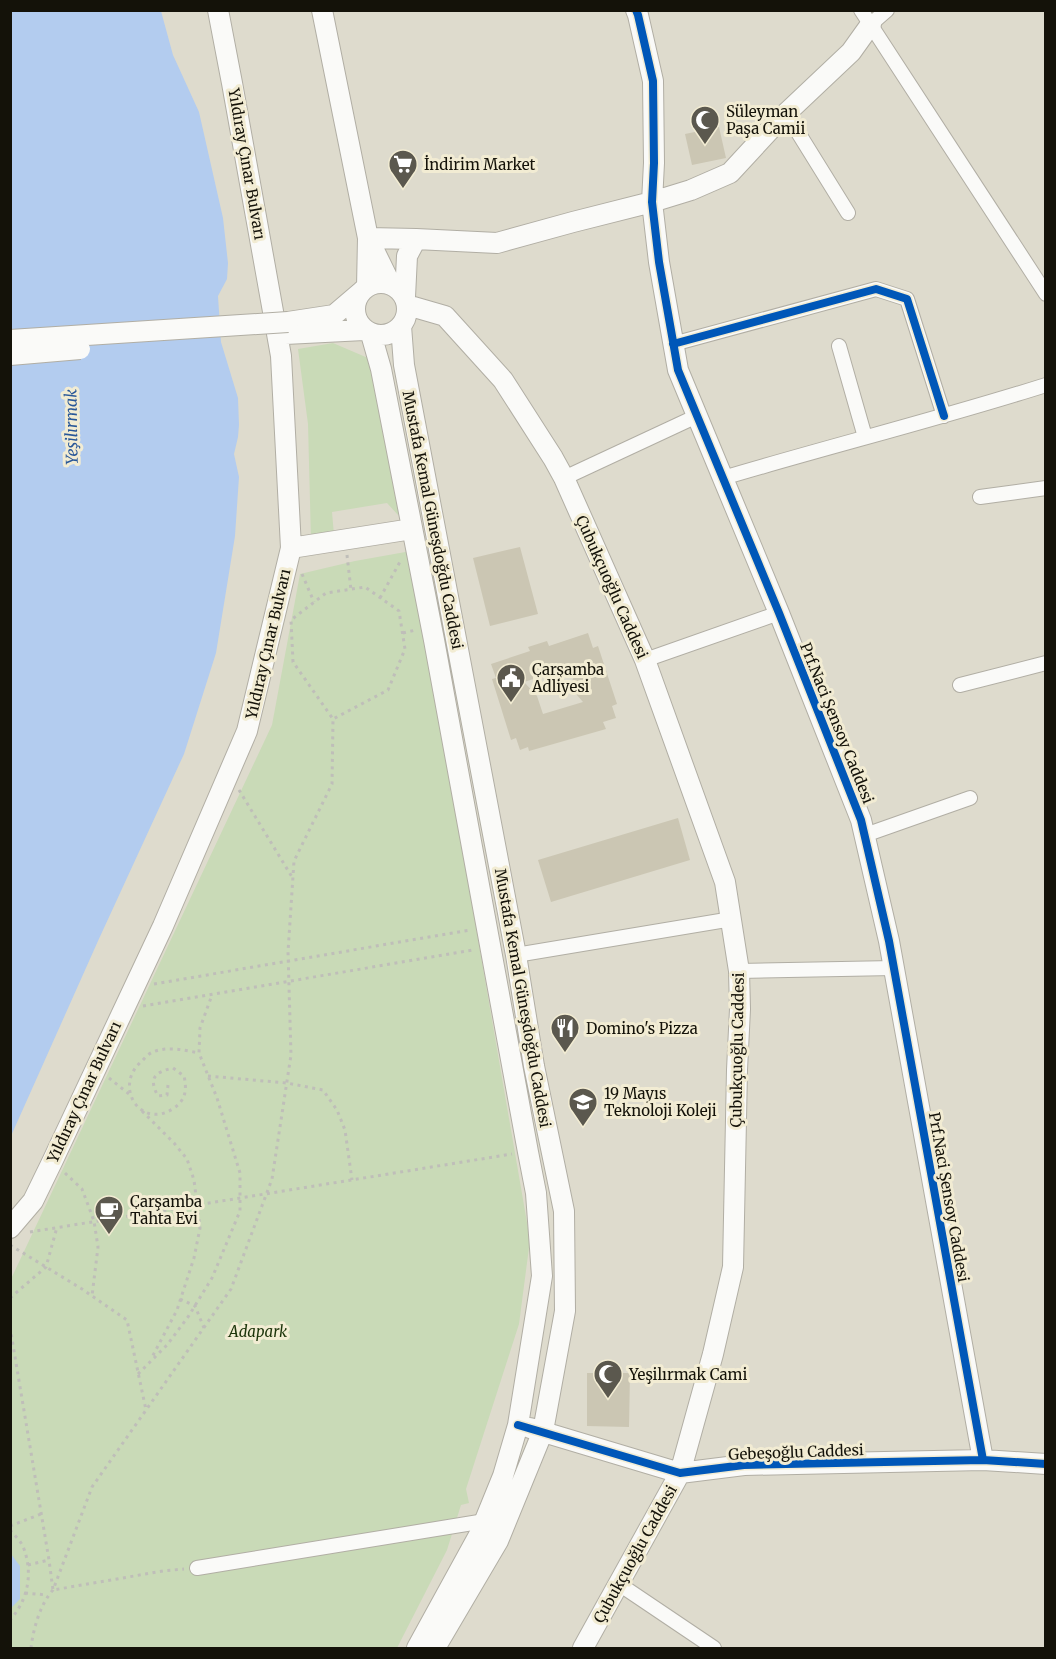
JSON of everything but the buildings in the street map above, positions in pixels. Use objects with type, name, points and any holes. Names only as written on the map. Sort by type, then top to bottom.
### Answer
[{"type":"main road","name":"Yıldıray Çınar Bulvarı","points":[[16,1231],[52,1162],[163,926],[247,731],[291,548],[281,356],[218,10]]},
{"type":"main road","points":[[322,10],[368,238],[364,290],[357,299],[355,308],[359,323],[368,332]]},
{"type":"main road","name":"Prf.Naci Şensoy Caddesi","points":[[636,10],[653,81],[652,202],[659,262],[678,370],[779,613],[861,820],[894,968],[983,1460]]},
{"type":"main road","points":[[368,238],[497,243],[652,202],[691,190],[730,173],[786,113],[851,52],[866,17]]},
{"type":"main road","points":[[10,340],[286,328],[387,335],[401,327],[408,313],[401,296],[368,238]]},
{"type":"main road","points":[[401,296],[407,256],[416,239]]},
{"type":"main road","points":[[10,355],[286,328],[334,315],[364,290],[375,284],[383,283],[401,296]]},
{"type":"main road","name":"Çubukçuoğlu Caddesi","points":[[401,296],[445,316],[503,380],[564,478],[645,660],[725,882],[732,919],[739,971],[740,1009],[733,1267],[713,1354],[680,1473],[583,1648]]},
{"type":"main road","name":"Mustafa Kemal Güneşdoğdu Caddesi","points":[[401,327],[404,365],[516,956],[534,1066],[564,1211],[565,1311],[543,1431],[498,1541],[435,1648]]},
{"type":"main road","name":"Mustafa Kemal Güneşdoğdu Caddesi","points":[[368,332],[381,369],[491,947],[536,1193],[542,1276],[518,1425],[503,1476],[474,1544],[417,1648]]},
{"type":"main road","points":[[291,548],[413,532]]},
{"type":"main road","name":"Gebeşoğlu Caddesi","points":[[518,1425],[680,1473],[744,1465],[983,1460],[1046,1464]]},
{"type":"street","points":[[887,10],[866,17],[1046,294]]},
{"type":"street","points":[[786,113],[848,213]]},
{"type":"street","points":[[673,344],[876,290],[907,299],[944,416]]},
{"type":"street","points":[[840,346],[865,437]]},
{"type":"street","points":[[723,478],[1046,385]]},
{"type":"street","points":[[564,478],[697,416]]},
{"type":"street","points":[[980,497],[1046,488]]},
{"type":"street","points":[[645,660],[779,613]]},
{"type":"street","points":[[960,685],[1046,663]]},
{"type":"street","points":[[865,835],[970,798]]},
{"type":"street","points":[[516,956],[732,919]]},
{"type":"street","points":[[739,971],[894,968]]},
{"type":"street","points":[[197,1568],[485,1521]]},
{"type":"street","points":[[619,1584],[714,1648]]},
{"type":"path","points":[[381,598],[413,532]]},
{"type":"path","points":[[346,539],[351,590]]},
{"type":"path","points":[[31,1648],[33,1630],[52,1590],[92,1487],[231,1289],[272,1179],[291,1055],[289,961],[294,861],[332,784],[333,719],[293,662],[291,620],[326,593],[364,587],[399,611],[405,649],[388,690],[333,719]]},
{"type":"path","points":[[229,773],[293,878]]},
{"type":"path","points":[[134,987],[487,928]]},
{"type":"path","points":[[123,1010],[491,947]]},
{"type":"path","points":[[138,1374],[167,1345],[195,1306],[212,1278],[240,1212],[240,1173],[217,1098],[199,1053],[200,1028],[212,995]]},
{"type":"path","points":[[129,1094],[129,1083],[134,1067],[152,1052],[174,1048],[199,1053]]},
{"type":"path","points":[[96,1068],[129,1094],[142,1111],[174,1143],[187,1159],[194,1180],[200,1228],[194,1257],[177,1310],[148,1364]]},
{"type":"path","points":[[142,1111],[153,1115],[172,1110],[183,1100],[187,1088],[184,1076],[173,1068],[161,1071],[154,1078],[153,1088],[158,1096],[167,1095],[168,1086]]},
{"type":"path","points":[[208,1076],[287,1083],[323,1090],[337,1110],[345,1130],[352,1180]]},
{"type":"path","points":[[16,1231],[57,1227],[528,1152]]},
{"type":"path","points":[[52,1162],[82,1189],[94,1221],[98,1247],[92,1296]]},
{"type":"path","points":[[10,1298],[46,1267],[57,1227]]},
{"type":"path","points":[[10,1245],[127,1320],[146,1410]]},
{"type":"path","points":[[180,1299],[195,1306],[204,1328]]},
{"type":"path","points":[[10,1327],[52,1590]]},
{"type":"path","points":[[10,1620],[23,1602],[30,1575],[24,1547],[10,1528],[41,1514]]},
{"type":"path","points":[[28,1565],[49,1560]]},
{"type":"path","points":[[52,1590],[163,1571],[197,1568]]},
{"type":"path","points":[[25,1593],[48,1595]]},
{"type":"green space","points":[[333,343],[368,358],[402,499],[398,515],[387,503],[332,512],[334,535],[311,540],[308,424],[298,349]]},
{"type":"green space","name":"Adapark","points":[[411,551],[530,1240],[519,1324],[466,1489],[469,1503],[461,1505],[447,1550],[397,1648],[11,1648],[11,1279],[272,725],[300,574]]},
{"type":"water","name":"Yeşilırmak","points":[[11,11],[161,11],[173,55],[199,112],[223,218],[228,263],[227,279],[218,296],[221,342],[238,398],[239,425],[234,454],[239,477],[235,536],[216,653],[184,754],[11,1136]]},
{"type":"water","points":[[11,1554],[20,1566],[20,1599],[11,1608]]},
{"type":"cycle path","points":[[636,10],[653,81],[652,202],[659,262],[678,370],[779,613],[861,820],[889,941],[983,1460]]},
{"type":"cycle path","points":[[673,344],[876,289],[907,299],[944,416]]},
{"type":"cycle path","points":[[518,1425],[680,1473],[744,1465],[983,1460],[1046,1464]]},
{"type":"place","name":"Süleyman Paşa Camii","points":[[705,146]]},
{"type":"place","name":"İndirim Market","points":[[403,190]]},
{"type":"place","name":"Çarşamba Adliyesi","points":[[511,704]]},
{"type":"place","name":"Domino's Pizza","points":[[565,1054]]},
{"type":"place","name":"19 Mayıs Teknoloji Koleji","points":[[583,1128]]},
{"type":"place","name":"Çarşamba Tahta Evi","points":[[109,1236]]},
{"type":"place","name":"Yeşilırmak Cami","points":[[608,1400]]}]
